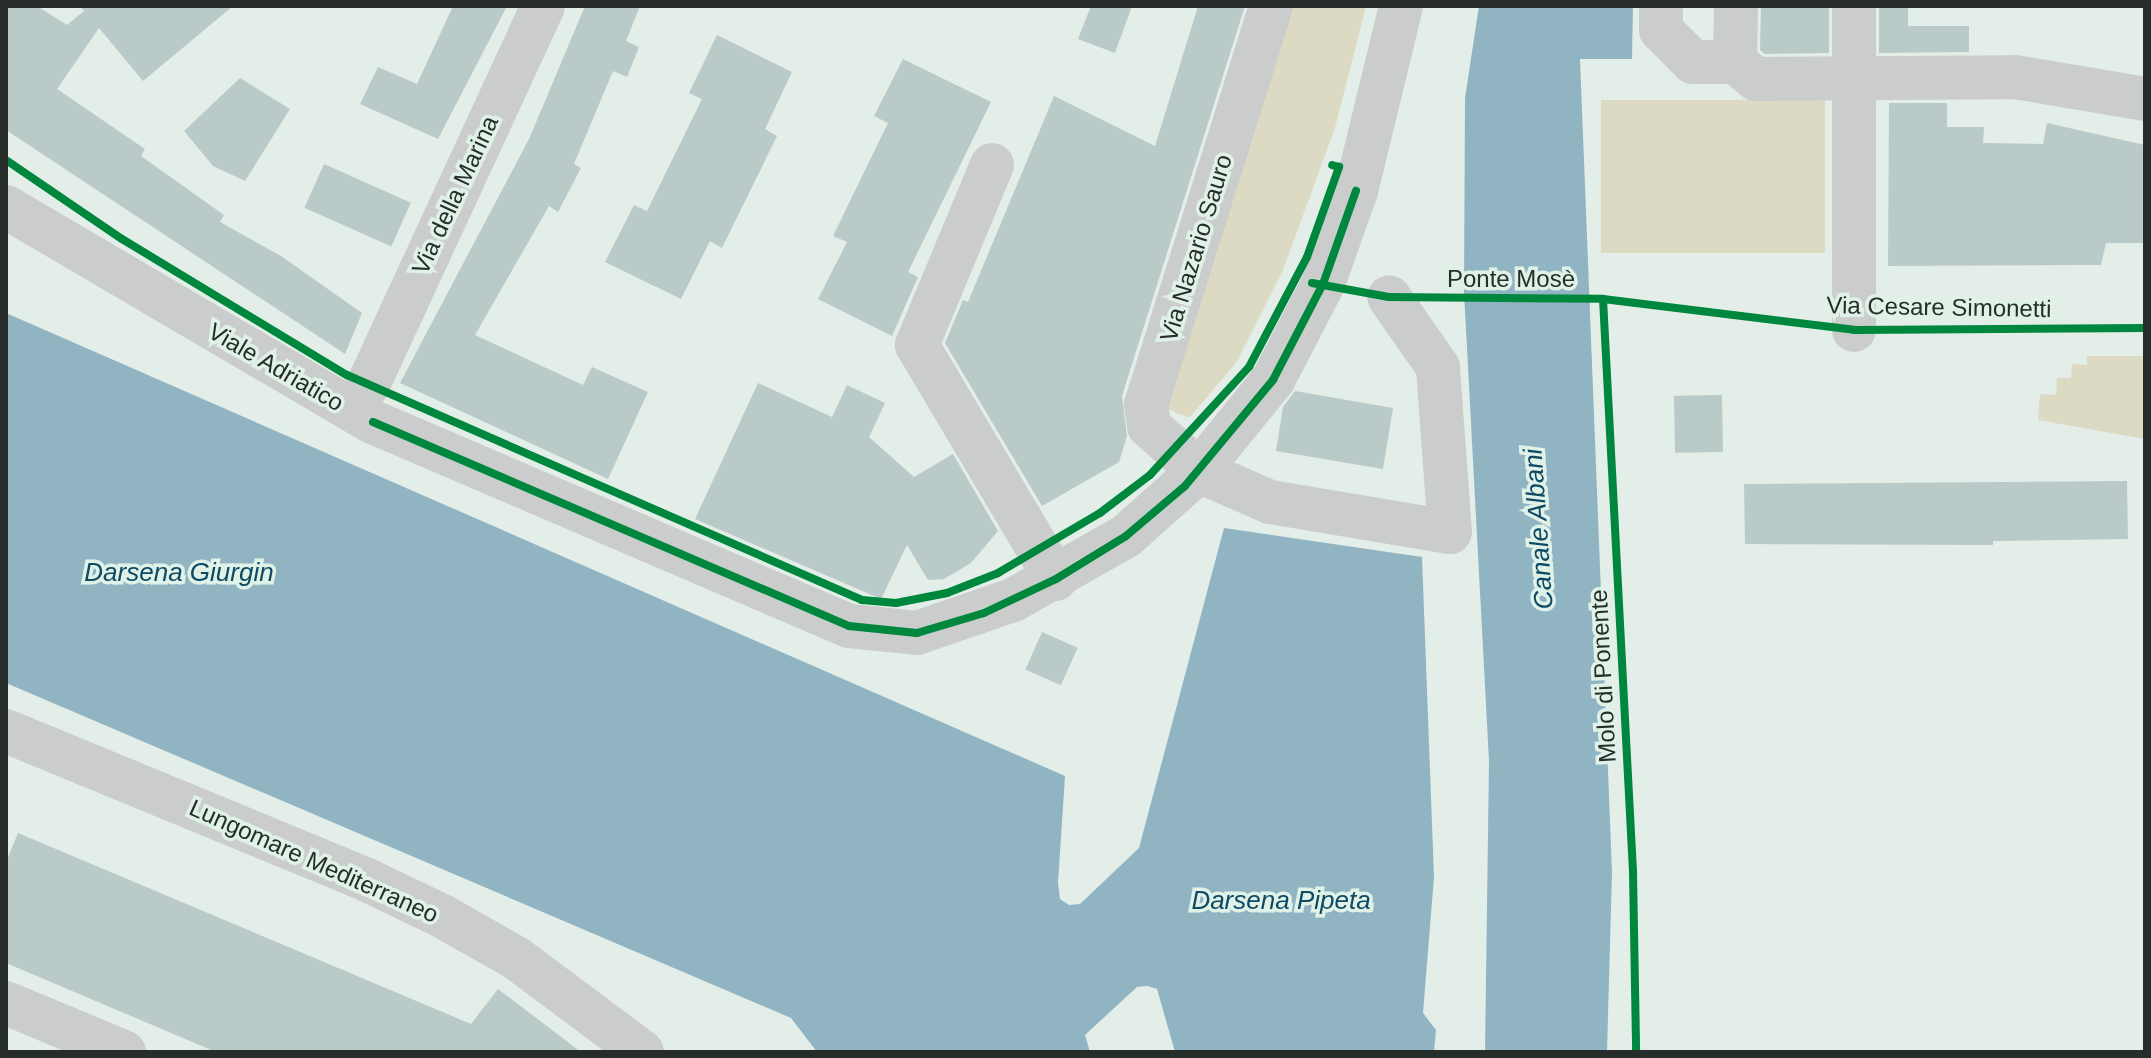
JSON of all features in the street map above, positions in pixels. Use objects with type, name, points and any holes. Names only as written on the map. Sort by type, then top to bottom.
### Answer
[{"type":"street","name":"Via della Marina","points":[[368,385],[543,6]]},
{"type":"street","name":"Via Nazario Sauro","points":[[1271,6],[1146,404],[1149,426],[1199,471],[1270,502],[1450,532],[1438,367],[1389,297]]},
{"type":"street","points":[[992,165],[917,345],[1056,579],[1126,536],[1199,471],[1273,380],[1323,284],[1356,191],[1401,6]]},
{"type":"street","points":[[1661,6],[1661,30],[1693,62],[1735,62],[1756,79],[2015,77],[2145,99]]},
{"type":"street","points":[[1735,62],[1736,6]]},
{"type":"street","points":[[1854,6],[1854,330]]},
{"type":"street","name":"Viale Adriatico","points":[[6,207],[373,422],[849,626],[917,633],[984,613],[1056,579]]},
{"type":"street","name":"Lungomare Mediterraneo","points":[[6,731],[367,880],[442,916],[516,958],[642,1052]]},
{"type":"street","points":[[6,1003],[124,1052]]},
{"type":"shaded area","points":[[1284,6],[1366,6],[1335,128],[1283,270],[1236,363],[1189,418],[1153,403]]},
{"type":"shaded area","points":[[1601,100],[1825,100],[1825,253],[1601,253]]},
{"type":"shaded area","points":[[2087,356],[2145,356],[2145,439],[2038,420],[2040,394],[2056,395],[2057,378],[2071,378],[2072,364],[2087,365]]},
{"type":"water","name":"Canale Albani","points":[[1479,6],[1633,6],[1632,59],[1580,59],[1612,872],[1607,1052],[1485,1052],[1489,761],[1464,292],[1465,98]]},
{"type":"water","name":"Darsena Giurgin","points":[[6,313],[1065,776],[1058,883],[1060,899],[1069,905],[1080,904],[1139,848],[1224,528],[1422,557],[1434,877],[1423,1013],[1436,1030],[1434,1052],[1175,1052],[1157,989],[1147,986],[1137,987],[1085,1035],[1090,1052],[817,1052],[791,1018],[6,683]]},
{"type":"building","points":[[6,6],[37,6],[67,25],[84,11],[80,6],[233,6],[143,81],[99,28],[57,89],[145,149],[141,156],[224,215],[220,222],[281,256],[362,313],[345,354],[6,130]]},
{"type":"building","points":[[453,6],[507,6],[438,139],[360,104],[378,67],[417,84]]},
{"type":"building","points":[[585,6],[640,6],[626,41],[639,47],[627,77],[613,71],[574,164],[581,168],[558,212],[549,206],[475,335],[583,385],[592,367],[648,392],[608,479],[400,383],[529,139]]},
{"type":"building","points":[[1091,6],[1132,6],[1115,53],[1078,39]]},
{"type":"building","points":[[1198,6],[1245,6],[1122,396],[1127,436],[1119,462],[1042,506],[945,343],[963,300],[968,302],[1054,96],[1155,146]]},
{"type":"building","points":[[1761,6],[1829,6],[1829,53],[1765,54],[1760,50]]},
{"type":"building","points":[[1879,6],[1908,6],[1908,26],[1969,26],[1969,52],[1879,53]]},
{"type":"building","points":[[717,35],[792,72],[765,129],[777,136],[722,248],[710,241],[681,299],[605,262],[634,205],[647,211],[702,99],[689,93]]},
{"type":"building","points":[[903,59],[991,102],[908,272],[918,277],[892,336],[818,299],[847,242],[833,236],[888,123],[874,116]]},
{"type":"building","points":[[240,78],[290,109],[245,181],[213,166],[184,131]]},
{"type":"building","points":[[1889,103],[1947,103],[1947,127],[1984,127],[1983,143],[2043,144],[2047,123],[2145,145],[2145,243],[2106,243],[2101,265],[1888,266]]},
{"type":"building","points":[[324,164],[411,203],[391,246],[304,208]]},
{"type":"building","points":[[758,383],[832,417],[847,385],[885,403],[869,437],[914,477],[953,454],[998,531],[971,563],[944,579],[928,580],[907,545],[881,599],[695,519]]},
{"type":"building","points":[[1295,391],[1393,408],[1383,469],[1276,451],[1283,407]]},
{"type":"building","points":[[1722,395],[1723,452],[1675,453],[1674,396]]},
{"type":"building","points":[[2127,481],[2128,539],[1993,541],[1993,545],[1745,544],[1744,484]]},
{"type":"building","points":[[1042,632],[1078,648],[1061,685],[1025,669]]},
{"type":"building","points":[[18,833],[471,1024],[498,989],[581,1052],[216,1052],[6,963],[6,862]]},
{"type":"cycle path","points":[[6,160],[122,239],[347,375],[862,600],[896,603],[947,593],[998,573],[1100,513],[1150,475],[1249,367],[1307,257],[1339,167],[1332,165]]},
{"type":"cycle path","points":[[373,422],[849,626],[917,633],[984,613],[1056,579],[1126,536],[1185,486],[1273,380],[1323,284],[1356,191]]},
{"type":"cycle path","name":"Ponte Mosè","points":[[1312,283],[1389,297],[1603,299],[1854,330],[2145,328]]},
{"type":"cycle path","name":"Molo di Ponente","points":[[1603,299],[1633,872],[1636,1052]]},
{"type":"water label","name":"Darsena Pipeta","points":[[1281,901]]}]
